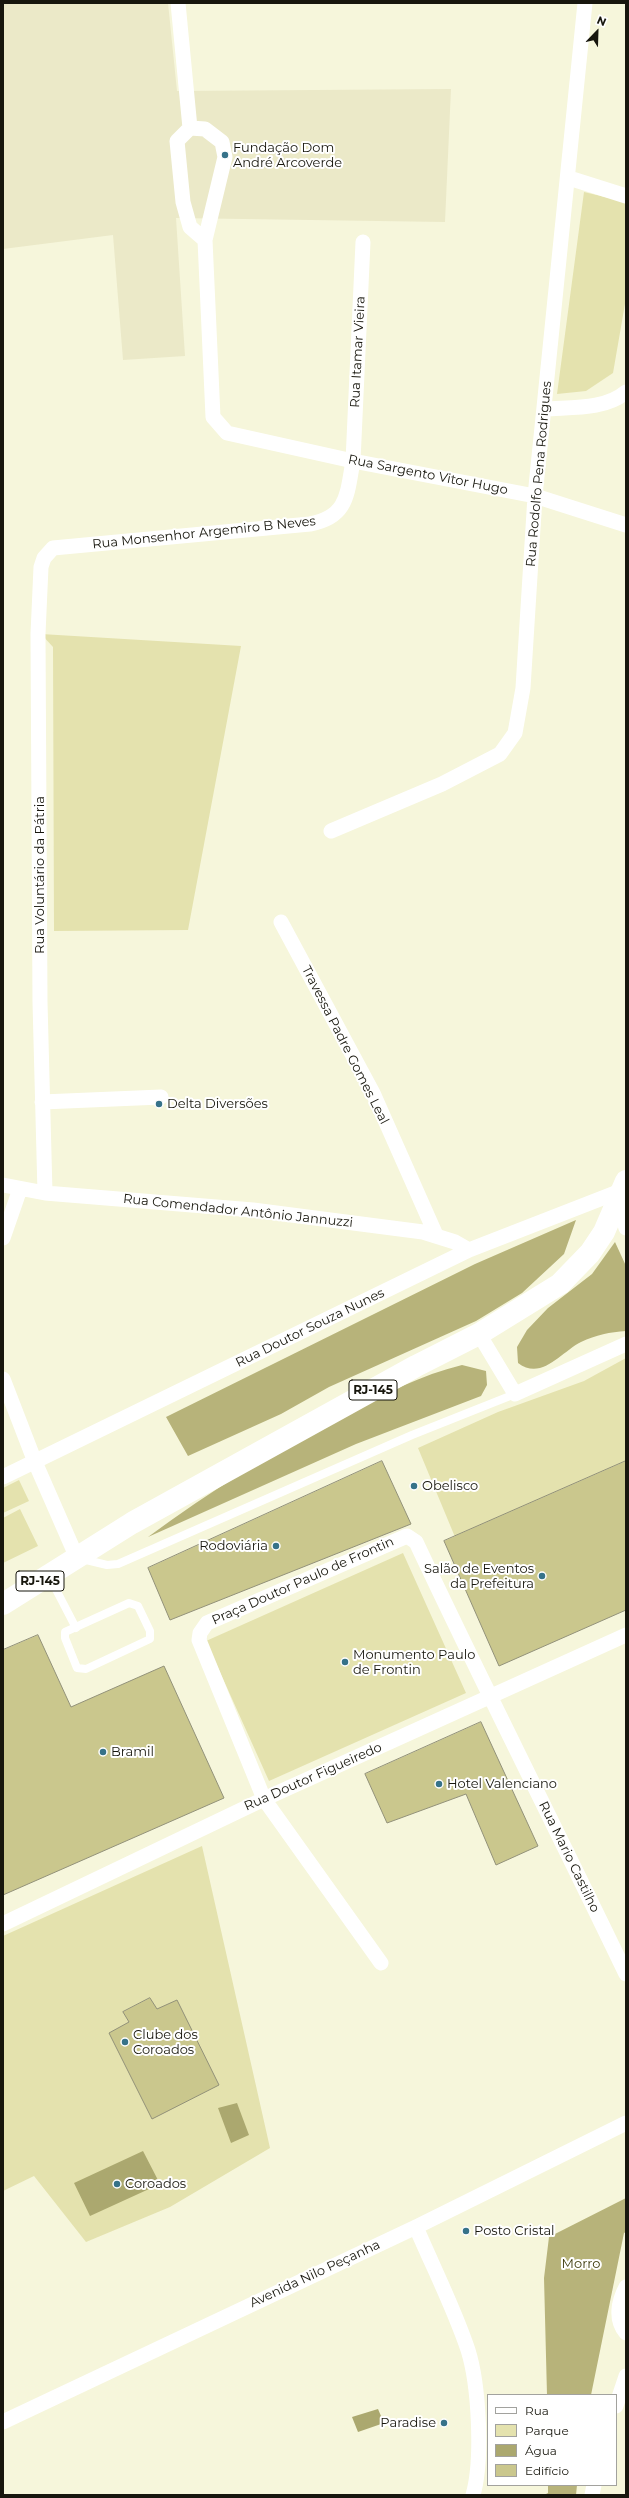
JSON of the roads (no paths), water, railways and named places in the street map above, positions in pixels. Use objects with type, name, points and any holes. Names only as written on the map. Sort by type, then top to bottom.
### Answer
[{"type":"main road","name":"RJ-145","points":[[3,1604],[132,1523],[409,1370],[479,1334],[560,1284],[590,1254],[604,1232],[622,1190]]},
{"type":"street","points":[[178,3],[190,128]]},
{"type":"street","name":"Rua Rodolfo Pena Rodrigues","points":[[331,831],[442,784],[500,754],[515,733],[519,719],[523,688],[535,496],[569,178],[585,3]]},
{"type":"street","points":[[190,128],[205,129],[222,142],[225,157],[205,240],[190,227],[183,202],[177,141],[190,128]]},
{"type":"street","points":[[569,178],[626,196]]},
{"type":"street","name":"Rua Sargento Vitor Hugo","points":[[205,240],[213,417],[227,433],[353,461],[535,496],[626,525]]},
{"type":"street","name":"Rua Itamar Vieira","points":[[353,461],[363,242]]},
{"type":"street","points":[[545,409],[598,405],[613,401],[626,392]]},
{"type":"street","name":"Rua Monsenhor Argemiro B Neves","points":[[44,558],[53,548],[166,539],[323,521],[335,515],[342,507],[347,494],[353,461]]},
{"type":"street","name":"Rua Voluntário da Pátria","points":[[44,558],[38,634],[42,1102],[46,1192]]},
{"type":"street","name":"Travessa Padre Gomes Leal","points":[[281,922],[373,1093],[436,1235]]},
{"type":"street","points":[[42,1102],[162,1097]]},
{"type":"street","name":"Rua Comendador Antônio Jannuzzi","points":[[3,1185],[20,1189],[46,1192],[253,1210],[436,1235],[469,1250]]},
{"type":"street","points":[[3,1238],[20,1189]]},
{"type":"street","points":[[622,1190],[626,1228]]},
{"type":"street","name":"Rua Doutor Souza Nunes","points":[[3,1477],[469,1250],[622,1190]]},
{"type":"street","points":[[479,1334],[515,1394],[626,1344]]},
{"type":"street","points":[[3,1379],[35,1462],[77,1558]]},
{"type":"street","name":"Praça Doutor Paulo de Frontin","points":[[264,1799],[199,1640],[200,1633],[206,1623],[407,1536],[416,1542],[489,1697]]},
{"type":"street","name":"Rua Doutor Figueiredo","points":[[3,1924],[264,1799],[626,1636]]},
{"type":"street","name":"Rua Mario Castilho","points":[[489,1697],[560,1836],[626,1974]]},
{"type":"street","points":[[264,1799],[381,1963]]},
{"type":"street","name":"Avenida Nilo Peçanha","points":[[3,2422],[416,2227],[626,2123]]},
{"type":"street","points":[[416,2227],[468,2351],[474,2383],[478,2441],[477,2480],[473,2495]]},
{"type":"street","points":[[626,2287],[619,2306],[618,2320],[626,2333]]},
{"type":"street","points":[[617,2403],[626,2376]]},
{"type":"lane","points":[[77,1558],[107,1565],[118,1564],[412,1435],[515,1394]]},
{"type":"lane","points":[[49,1576],[76,1628]]},
{"type":"lane","points":[[129,1603],[138,1606],[151,1636],[147,1642],[86,1669],[80,1670],[77,1668],[64,1636],[65,1632],[76,1628],[129,1603]]},
{"type":"water","points":[[237,2103],[249,2135],[231,2143],[218,2108]]},
{"type":"water","name":"Coroados","points":[[143,2151],[160,2184],[90,2216],[74,2183]]},
{"type":"water","points":[[378,2409],[384,2423],[358,2432],[352,2417]]},
{"type":"place","name":"Fundação Dom André Arcoverde","points":[[225,155]]},
{"type":"place","name":"Delta Diversões","points":[[159,1104]]},
{"type":"place","name":"Obelisco","points":[[414,1486]]},
{"type":"place","name":"Rodoviária","points":[[276,1546]]},
{"type":"place","name":"Salão de Eventos da Prefeitura","points":[[542,1576]]},
{"type":"place","name":"Monumento Paulo de Frontin","points":[[345,1662]]},
{"type":"place","name":"Bramil","points":[[103,1752]]},
{"type":"place","name":"Hotel Valenciano","points":[[439,1784]]},
{"type":"place","name":"Clube dos Coroados","points":[[125,2042]]},
{"type":"place","name":"Coroados","points":[[117,2184]]},
{"type":"place","name":"Posto Cristal","points":[[466,2231]]},
{"type":"place","name":"Paradise","points":[[444,2423]]},
{"type":"park label","name":"Morro","points":[[581,2264]]}]
